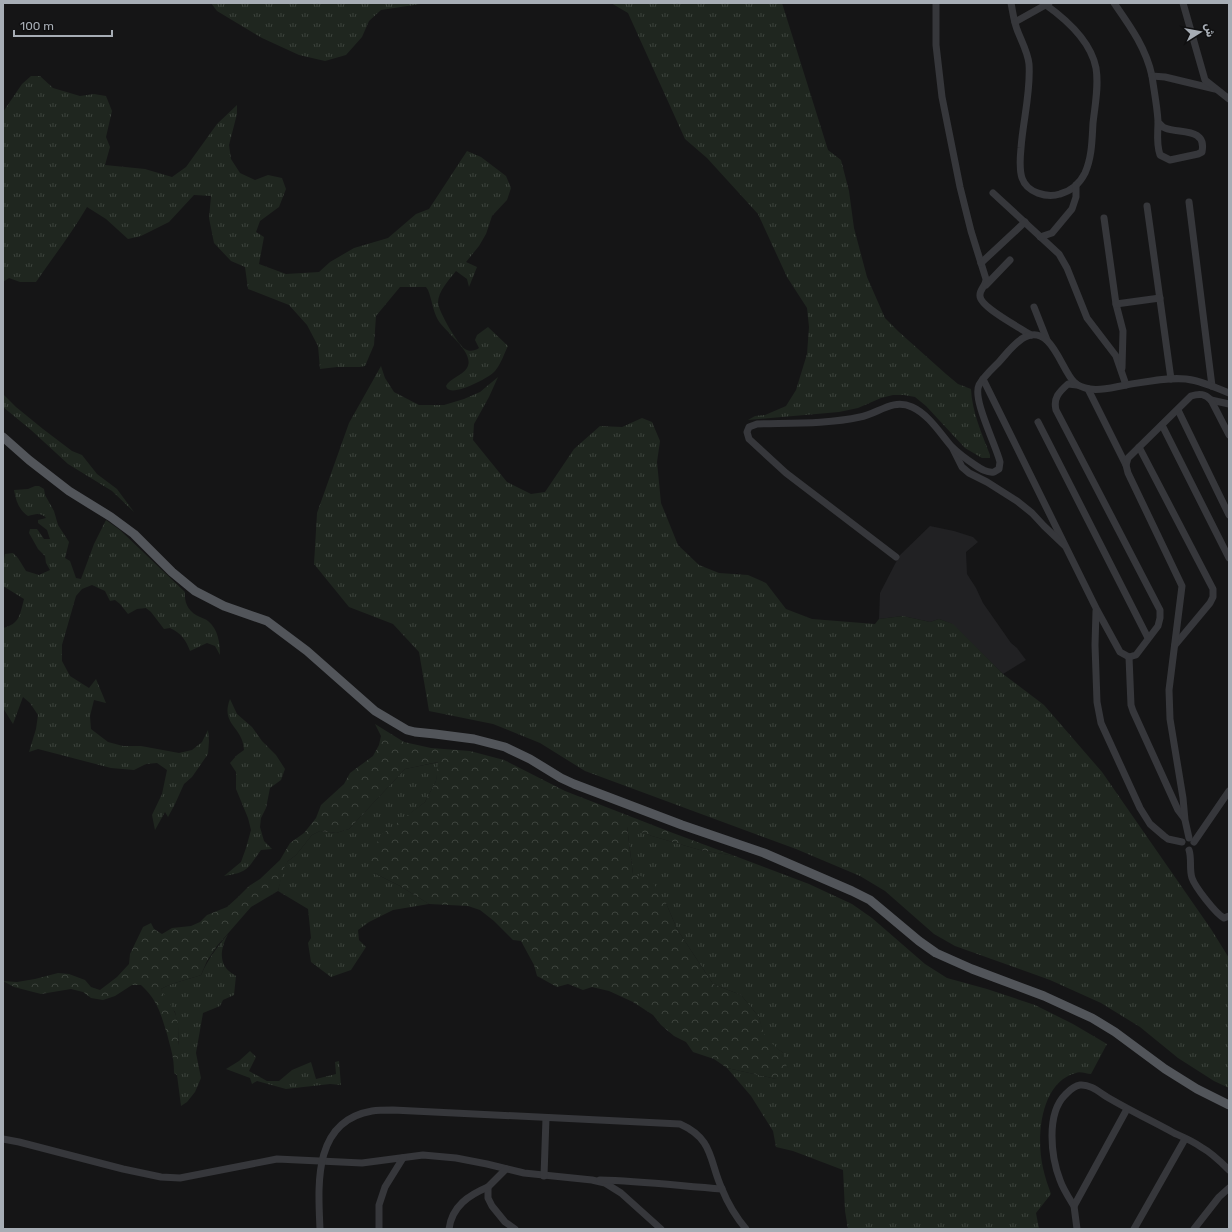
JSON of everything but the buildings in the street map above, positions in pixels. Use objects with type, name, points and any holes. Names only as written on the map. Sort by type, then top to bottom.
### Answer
[{"type":"main road","points":[[3,437],[29,460],[70,491],[111,516],[134,534],[172,572],[195,591],[224,606],[267,621],[307,651],[375,711],[400,726],[415,732],[474,739],[505,747],[530,759],[561,778],[574,784],[682,825],[764,853],[852,891],[870,900],[919,941],[936,953],[972,969],[1044,996],[1092,1018],[1115,1032],[1165,1069],[1229,1105]]},
{"type":"street","points":[[1011,3],[1015,22],[1029,63],[1020,162],[1022,178],[1028,187],[1040,194],[1055,196],[1068,192],[1085,174],[1090,158],[1096,89],[1096,68],[1087,47],[1076,32],[1063,17],[1048,4],[1015,22]]},
{"type":"street","points":[[1114,3],[1128,23],[1146,54],[1152,76],[1156,103],[1158,122],[1157,146],[1160,155],[1170,160],[1202,152],[1200,138],[1193,132],[1163,128],[1158,122]]},
{"type":"street","points":[[1182,3],[1202,74],[1205,80],[1229,99]]},
{"type":"street","points":[[937,4],[936,45],[942,97],[962,194],[986,279],[986,285]]},
{"type":"street","points":[[1152,76],[1165,77],[1215,89]]},
{"type":"street","points":[[1040,237],[1052,233],[1072,209],[1076,197],[1076,185]]},
{"type":"street","points":[[993,193],[1059,254],[1086,318],[1116,356],[1126,385]]},
{"type":"street","points":[[1189,202],[1212,386]]},
{"type":"street","points":[[1147,206],[1171,379]]},
{"type":"street","points":[[1104,218],[1116,304],[1123,331],[1122,370]]},
{"type":"street","points":[[981,263],[1025,222]]},
{"type":"street","points":[[1010,260],[980,292],[981,301],[996,313],[1032,335],[1040,336],[1047,340]]},
{"type":"street","points":[[1116,304],[1160,298]]},
{"type":"street","points":[[1034,307],[1047,340],[1069,375],[1078,385]]},
{"type":"street","points":[[896,557],[786,473],[749,438],[748,429],[757,424],[840,420],[862,417],[879,409],[904,405],[914,408],[920,412],[965,459],[985,471],[992,473],[999,469],[1000,462],[981,411],[978,397],[978,386],[1019,342],[1032,335]]},
{"type":"street","points":[[983,379],[1096,610],[1120,652],[1128,657],[1136,656],[1158,626],[1160,610],[1056,410],[1055,399],[1061,390],[1068,384],[1096,390],[1171,379],[1190,380],[1212,386],[1229,393]]},
{"type":"street","points":[[1088,389],[1126,465],[1128,473],[1182,586],[1169,690],[1170,719],[1183,798],[1185,820],[1192,848],[1189,850],[1191,873],[1194,884],[1217,913],[1224,918],[1229,916]]},
{"type":"street","points":[[1126,465],[1128,458],[1191,396],[1202,394],[1211,400],[1229,404]]},
{"type":"street","points":[[1211,400],[1229,435]]},
{"type":"street","points":[[1178,410],[1229,515]]},
{"type":"street","points":[[1038,422],[1148,638]]},
{"type":"street","points":[[1162,424],[1229,558]]},
{"type":"street","points":[[952,447],[962,467],[969,473],[987,482],[1017,501],[1032,513],[1066,547]]},
{"type":"street","points":[[1139,447],[1213,590],[1213,597],[1210,603],[1175,645]]},
{"type":"street","points":[[1096,610],[1095,645],[1098,702],[1101,723],[1140,808],[1150,824],[1168,839],[1182,842]]},
{"type":"street","points":[[1128,657],[1131,705],[1133,711],[1178,810],[1185,820]]},
{"type":"street","points":[[1191,840],[1229,791]]},
{"type":"street","points":[[1182,842],[1186,838],[1191,840]]},
{"type":"street","points":[[1182,842],[1183,848],[1189,850]]},
{"type":"street","points":[[1077,1229],[1074,1206],[1064,1191],[1059,1178],[1053,1152],[1053,1120],[1056,1109],[1062,1098],[1071,1088],[1087,1086],[1093,1088],[1127,1109],[1200,1146],[1214,1155],[1229,1170]]},
{"type":"street","points":[[1074,1206],[1127,1109]]},
{"type":"street","points":[[320,1229],[320,1177],[321,1162],[325,1146],[333,1133],[350,1119],[372,1111],[393,1110],[680,1124],[692,1129],[703,1141],[713,1159],[722,1189],[734,1213],[746,1229]]},
{"type":"street","points":[[544,1176],[546,1118]]},
{"type":"street","points":[[1134,1229],[1185,1138]]},
{"type":"street","points":[[3,1139],[161,1177],[180,1178],[196,1176],[278,1159],[362,1163],[423,1156],[456,1158],[544,1176],[592,1180],[636,1181],[722,1189]]},
{"type":"street","points":[[379,1229],[379,1205],[385,1187],[403,1158]]},
{"type":"street","points":[[449,1229],[454,1214],[461,1202],[474,1193],[488,1187],[506,1169]]},
{"type":"street","points":[[592,1180],[605,1183],[621,1193],[661,1229]]},
{"type":"street","points":[[488,1187],[488,1198],[492,1206],[506,1222],[515,1229]]},
{"type":"street","points":[[1194,1229],[1229,1188]]},
{"type":"shaded area","points":[[930,526],[973,537],[978,542],[966,552],[967,574],[983,603],[1011,643],[1026,660],[1003,674],[952,624],[939,619],[930,622],[903,616],[879,619],[880,593],[895,564],[900,555]]},
{"type":"green space","points":[[211,3],[427,3],[381,10],[369,21],[362,37],[346,55],[325,61],[299,55],[262,38],[217,11]]},
{"type":"green space","points":[[611,3],[782,3],[828,150],[841,160],[849,191],[854,228],[867,277],[885,318],[958,384],[971,389],[975,414],[990,458],[982,458],[965,448],[926,406],[915,397],[904,395],[893,395],[881,398],[858,408],[839,412],[748,420],[755,416],[765,415],[786,406],[796,390],[807,354],[809,327],[807,308],[787,277],[758,214],[707,158],[685,139],[628,13]]},
{"type":"green space","points":[[31,76],[40,76],[53,88],[80,96],[94,94],[106,96],[112,111],[106,137],[110,147],[105,165],[145,169],[172,177],[186,167],[217,124],[237,105],[237,114],[229,145],[231,159],[240,173],[255,180],[268,175],[282,178],[286,189],[279,207],[260,221],[256,232],[264,237],[259,264],[286,274],[319,272],[330,262],[354,248],[388,238],[416,214],[429,209],[467,151],[481,157],[506,176],[511,188],[507,200],[492,216],[486,234],[479,246],[466,262],[477,267],[469,287],[467,279],[456,271],[442,290],[438,303],[449,328],[462,346],[468,351],[479,348],[475,340],[477,335],[488,327],[508,346],[499,365],[492,374],[474,384],[460,389],[448,389],[446,386],[448,383],[467,368],[469,362],[464,349],[438,320],[426,287],[400,287],[376,316],[374,345],[365,366],[320,369],[318,346],[307,325],[289,305],[248,289],[245,267],[231,261],[214,243],[209,218],[211,196],[194,195],[169,222],[141,236],[128,239],[106,219],[87,207],[69,236],[36,282],[20,282],[9,278],[3,282],[3,112],[22,84]]},
{"type":"green space","points":[[381,366],[385,378],[394,392],[419,405],[444,405],[464,399],[480,392],[498,377],[474,424],[473,440],[507,482],[531,494],[545,492],[574,449],[600,426],[622,427],[642,418],[652,422],[660,441],[657,462],[661,503],[678,545],[699,565],[719,573],[748,575],[766,583],[786,609],[812,619],[875,624],[879,619],[903,616],[930,622],[939,619],[953,624],[1003,674],[1044,705],[1102,772],[1211,929],[1229,958],[1229,1088],[1214,1081],[1178,1058],[1140,1027],[1101,1003],[1050,980],[955,946],[934,934],[885,891],[860,876],[796,849],[585,771],[540,743],[493,724],[429,711],[419,652],[393,624],[349,607],[314,564],[317,513],[349,423]]},
{"type":"green space","points":[[3,394],[16,407],[43,429],[72,451],[82,455],[97,474],[117,489],[134,512],[112,491],[68,464],[3,407]]},
{"type":"green space","points":[[39,486],[44,489],[45,495],[54,511],[58,525],[69,542],[65,558],[70,561],[76,578],[81,579],[94,544],[106,520],[120,530],[185,592],[186,604],[190,610],[208,621],[218,636],[220,655],[215,646],[207,643],[190,651],[187,643],[180,635],[170,628],[164,629],[146,608],[137,609],[128,614],[115,600],[110,601],[105,591],[92,585],[82,589],[76,596],[62,645],[62,661],[70,676],[89,688],[96,679],[106,703],[94,700],[90,716],[91,729],[108,742],[123,746],[141,746],[179,753],[192,750],[202,742],[208,730],[208,754],[192,777],[184,784],[168,817],[165,812],[155,830],[152,815],[162,794],[167,770],[157,763],[146,764],[134,770],[111,768],[38,749],[29,752],[36,729],[38,715],[30,703],[23,697],[13,724],[3,708],[3,628],[13,624],[16,621],[20,614],[24,599],[3,586],[3,564],[5,554],[13,553],[26,571],[39,575],[50,570],[46,563],[45,556],[38,549],[29,533],[30,529],[37,529],[44,539],[50,539],[47,530],[38,523],[38,520],[46,518],[40,514],[28,516],[25,514],[18,505],[14,490],[28,489]]},
{"type":"green space","points":[[230,699],[237,714],[252,727],[262,741],[276,755],[285,769],[281,780],[270,788],[266,808],[261,818],[260,827],[264,841],[272,849],[261,850],[247,869],[238,873],[224,876],[241,862],[251,830],[248,818],[236,789],[236,772],[230,763],[244,750],[243,742],[228,715]]},
{"type":"green space","points":[[375,724],[404,742],[431,748],[470,751],[504,760],[565,791],[735,856],[700,850],[627,827],[633,874],[651,879],[666,903],[677,929],[713,984],[741,995],[759,1017],[765,1038],[783,1053],[787,1068],[776,1079],[727,1068],[714,1059],[693,1052],[686,1042],[674,1036],[661,1025],[653,1015],[633,1002],[609,991],[592,987],[583,990],[568,984],[557,987],[537,976],[534,965],[521,941],[513,940],[494,921],[480,910],[468,906],[429,904],[400,886],[374,873],[369,858],[381,835],[425,802],[436,781],[438,762],[405,769],[349,829],[336,833],[320,831],[312,835],[296,855],[288,861],[284,868],[278,891],[251,907],[217,946],[207,961],[201,975],[161,989],[174,1010],[177,1020],[179,1035],[177,1075],[174,1073],[172,1053],[160,1013],[151,996],[141,985],[132,985],[115,996],[103,1000],[91,998],[83,992],[71,989],[41,994],[14,987],[3,981],[17,982],[58,973],[69,974],[85,980],[91,987],[100,990],[117,977],[129,964],[130,954],[143,927],[151,923],[154,929],[162,934],[172,928],[191,926],[200,922],[207,915],[227,907],[280,860],[290,843],[304,833],[316,818],[321,805],[344,784],[350,773],[373,756],[379,745],[381,736]]},
{"type":"green space","points":[[439,762],[436,781],[425,802],[407,816],[374,873],[400,886],[429,904],[393,910],[369,922],[358,930],[359,940],[366,947],[351,970],[331,977],[311,962],[308,943],[311,938],[308,909],[278,891],[283,868],[312,835],[320,831],[336,833],[349,829],[405,769]]},
{"type":"green space","points":[[627,826],[652,836],[700,850],[735,856],[809,884],[852,904],[872,918],[925,964],[947,978],[987,989],[1035,1005],[1073,1024],[1107,1044],[1091,1074],[1078,1072],[1064,1078],[1055,1087],[1048,1099],[1043,1113],[1040,1142],[1043,1168],[1051,1194],[1036,1213],[1039,1229],[848,1229],[845,1211],[843,1170],[793,1151],[776,1147],[773,1131],[751,1096],[727,1068],[776,1079],[783,1053],[764,1038],[759,1017],[741,995],[713,984],[677,929],[666,903],[633,874]]},
{"type":"green space","points":[[228,934],[223,946],[222,959],[226,968],[236,976],[234,995],[223,1000],[220,1006],[203,1013],[196,1053],[201,1078],[195,1092],[187,1102],[181,1106],[177,1075],[177,1050],[179,1041],[178,1027],[175,1012],[165,999],[161,989],[201,975],[213,953]]},
{"type":"green space","points":[[250,1051],[256,1057],[249,1071],[267,1081],[279,1081],[292,1070],[311,1062],[316,1079],[336,1074],[335,1062],[339,1061],[341,1085],[330,1084],[286,1089],[257,1081],[252,1084],[250,1078],[226,1069],[239,1061]]}]
